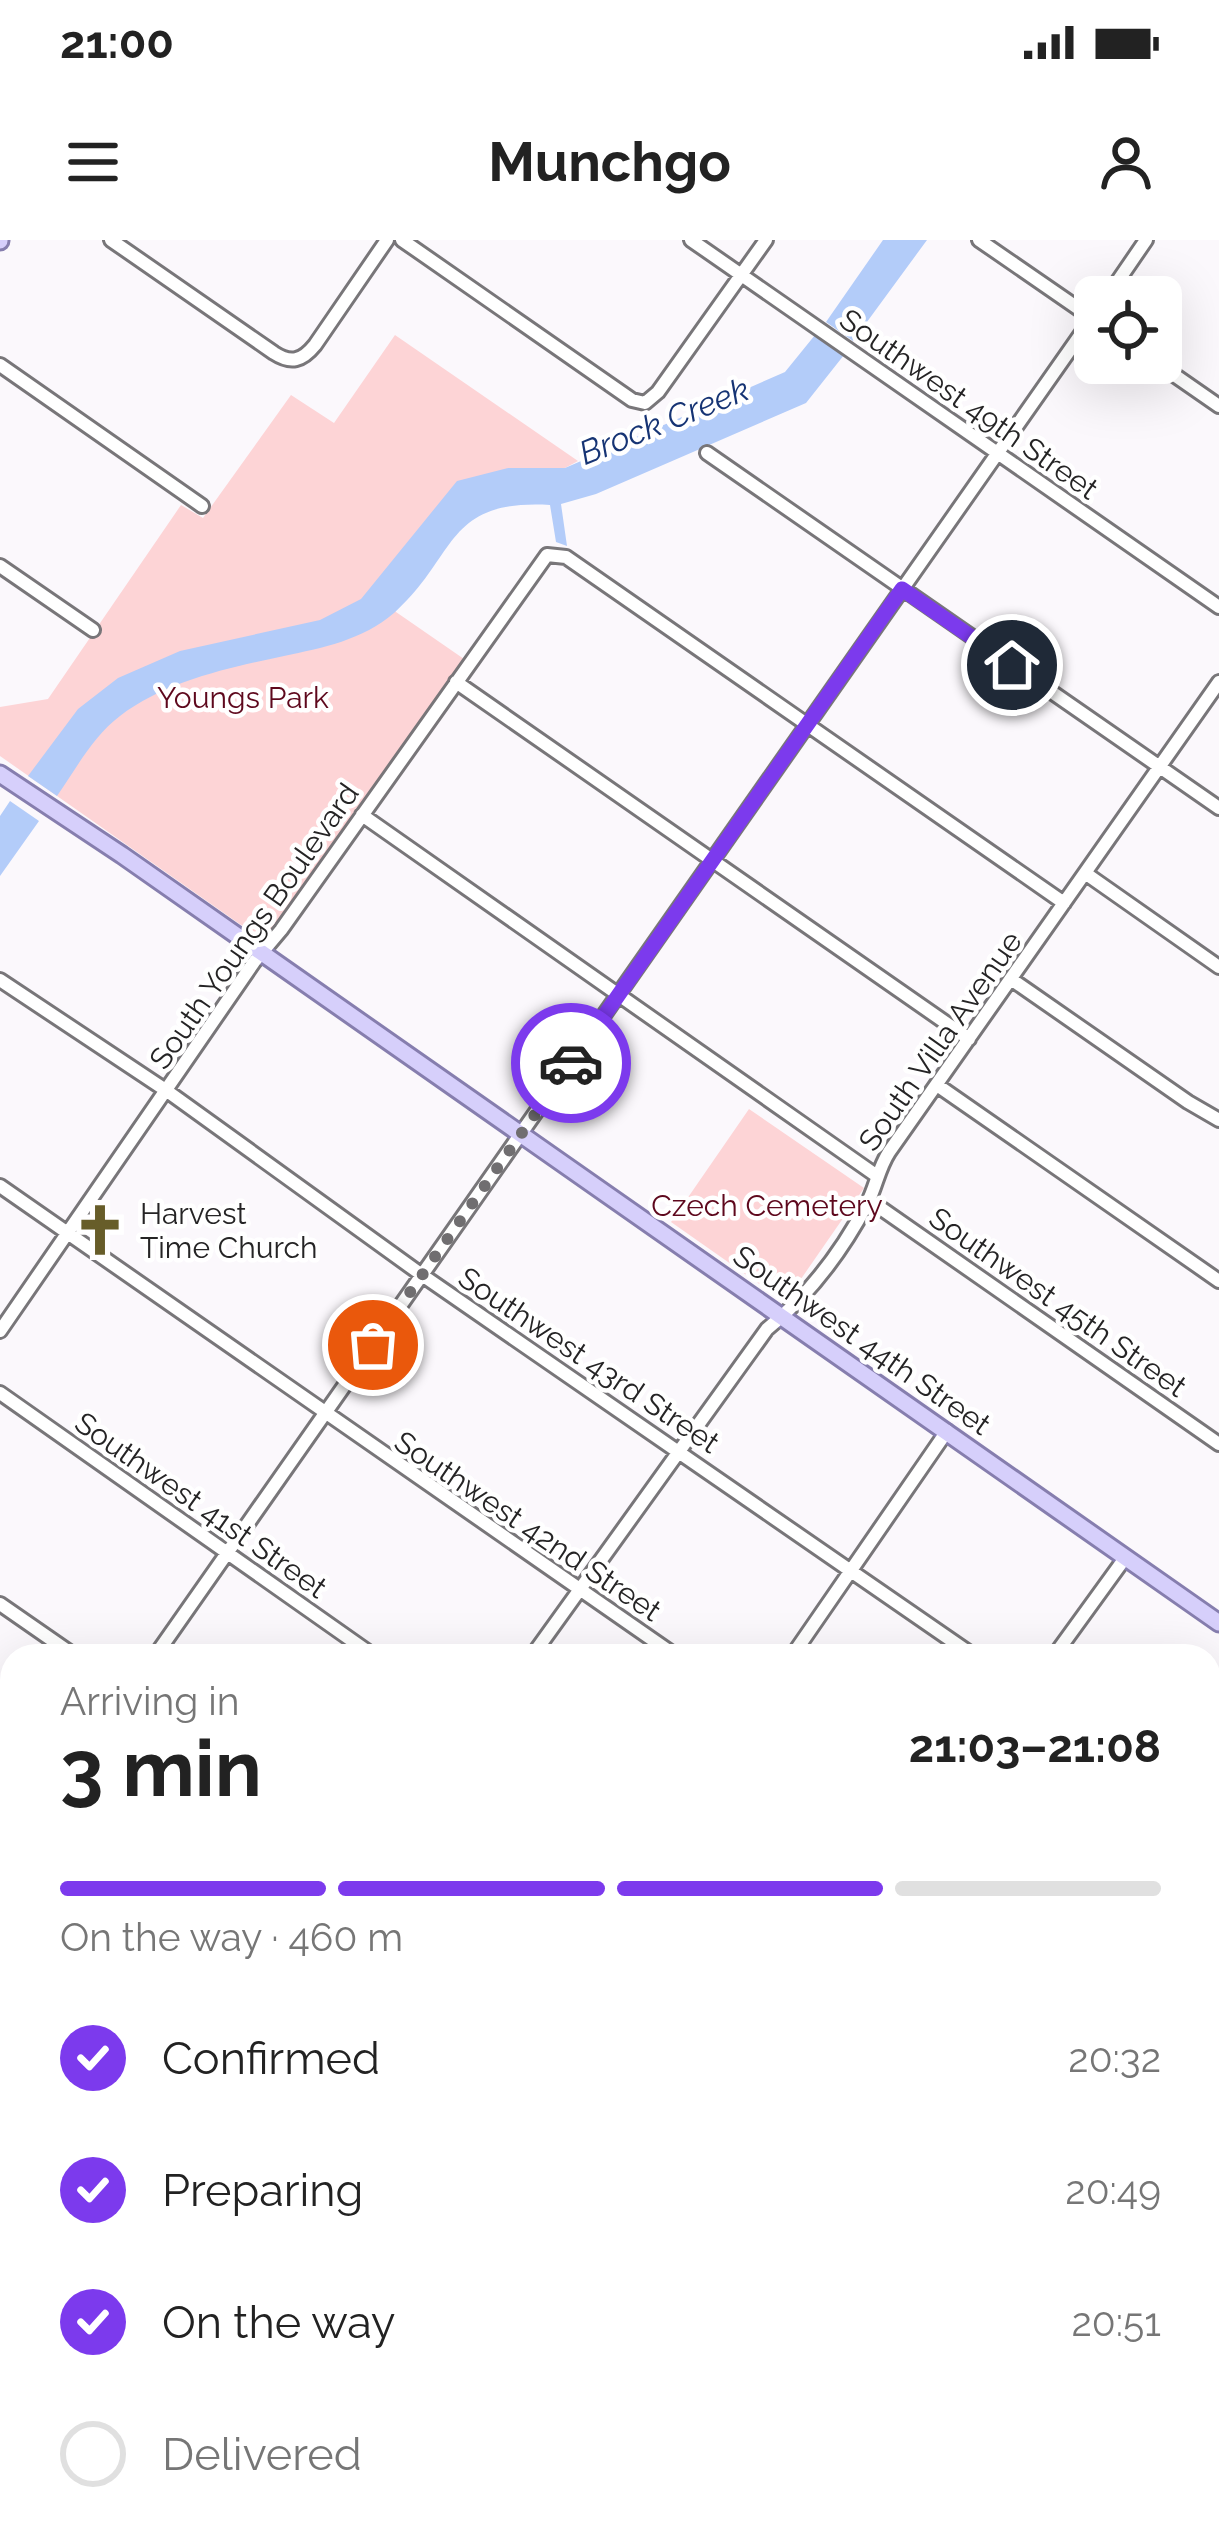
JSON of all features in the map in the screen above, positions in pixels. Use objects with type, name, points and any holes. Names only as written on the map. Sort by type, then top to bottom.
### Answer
[{"type":"main road","name":"Southwest 44th Street","points":[[2,780],[261,954],[1219,1622]]},
{"type":"street","points":[[111,240],[274,353],[298,360],[315,345],[387,240]]},
{"type":"street","points":[[402,240],[632,400],[646,404],[766,240]]},
{"type":"street","name":"Southwest 49th Street","points":[[692,240],[1219,607]]},
{"type":"street","points":[[979,240],[1074,304]]},
{"type":"street","points":[[1121,276],[1146,240]]},
{"type":"street","points":[[164,1644],[1074,346]]},
{"type":"street","points":[[0,365],[202,506]]},
{"type":"street","points":[[1182,380],[1219,406]]},
{"type":"street","points":[[707,453],[1219,808]]},
{"type":"street","name":"South Youngs Boulevard","points":[[0,1331],[542,560],[552,553],[566,557],[807,724]]},
{"type":"street","points":[[0,566],[93,631]]},
{"type":"street","points":[[456,682],[969,1039]]},
{"type":"street","name":"South Villa Avenue","points":[[540,1644],[767,1329],[797,1305],[869,1200],[877,1176],[937,1085],[1219,682]]},
{"type":"street","points":[[807,724],[1064,903]]},
{"type":"street","points":[[362,815],[877,1176]]},
{"type":"street","points":[[1085,873],[1219,967]]},
{"type":"street","points":[[1011,979],[1219,1120]]},
{"type":"street","name":"Southwest 43rd Street","points":[[0,980],[167,1091],[422,1275],[957,1644]]},
{"type":"street","points":[[937,1085],[1219,1282]]},
{"type":"street","name":"Southwest 42nd Street","points":[[0,1186],[659,1644]]},
{"type":"street","name":"Southwest 45th Street","points":[[869,1200],[1219,1444]]},
{"type":"street","name":"Southwest 41st Street","points":[[0,1393],[357,1644]]},
{"type":"street","points":[[801,1644],[947,1431]]},
{"type":"street","points":[[1063,1644],[1125,1558]]},
{"type":"street","points":[[0,1604],[58,1644]]},
{"type":"green space","name":"Youngs Park","points":[[395,335],[578,461],[565,468],[508,468],[375,586],[396,612],[464,659],[273,933],[261,939],[0,756],[0,707],[48,699],[181,505],[203,518],[291,395],[334,423]]},
{"type":"green space","name":"Czech Cemetery","points":[[749,1109],[864,1188],[785,1302],[671,1222]]},
{"type":"water","points":[[883,240],[927,240],[853,341],[826,322]]},
{"type":"water","name":"Brock Creek","points":[[815,335],[844,355],[806,403],[596,494],[561,504],[567,546],[556,542],[550,505],[490,511],[456,535],[415,592],[369,630],[327,646],[198,677],[138,704],[101,733],[57,796],[28,776],[78,709],[118,678],[180,651],[320,620],[361,599],[457,481],[508,468],[565,468],[785,372]]},
{"type":"water","points":[[10,801],[39,821],[0,876],[0,816]]},
{"type":"way so far","points":[[373,1345],[571,1063]]},
{"type":"place","name":"Harvest Time Church","points":[[100,1230]]},
{"type":"route","points":[[571,1063],[902,589],[1012,665]]}]
